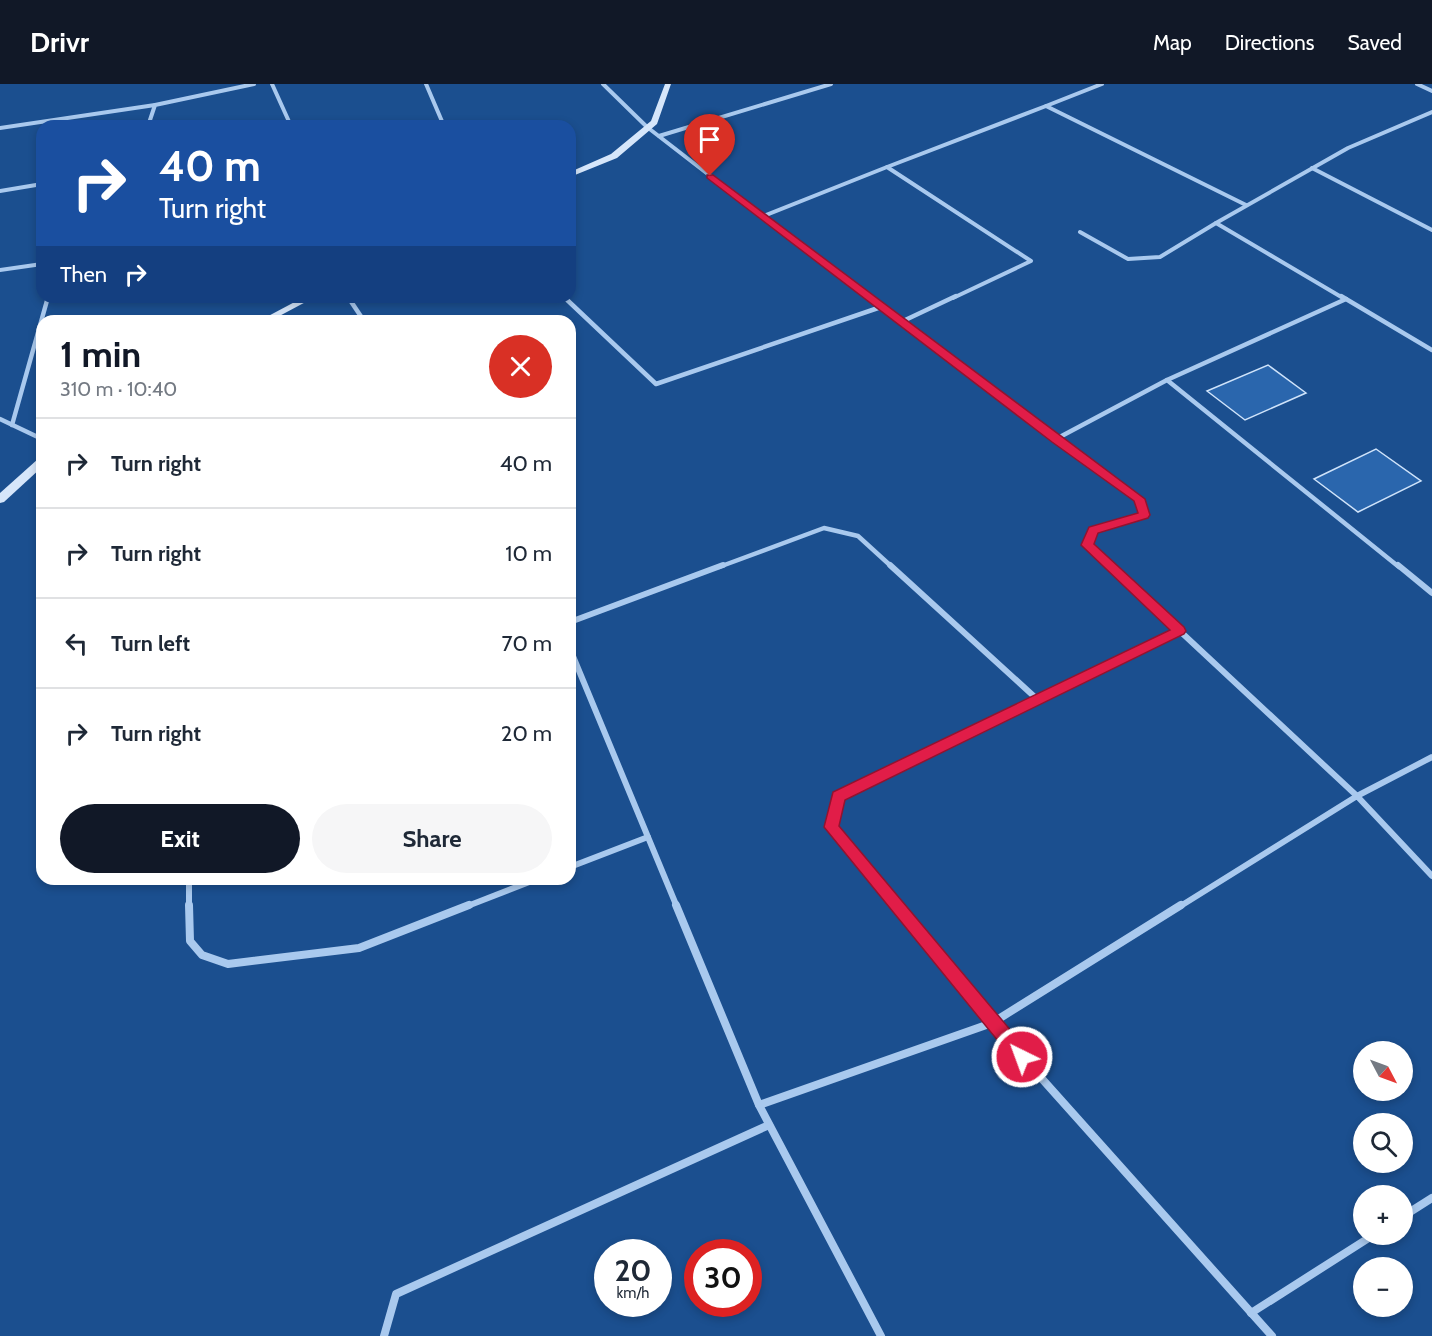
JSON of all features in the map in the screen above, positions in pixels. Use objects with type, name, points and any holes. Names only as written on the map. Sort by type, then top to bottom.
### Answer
[{"type":"street","points":[[54,120],[154,105],[254,84]]},
{"type":"street","points":[[272,84],[288,120]]},
{"type":"street","points":[[426,84],[441,120]]},
{"type":"street","points":[[603,84],[647,128],[761,217],[1056,439],[1140,499],[1144,515],[1093,530],[1087,545],[1357,796],[1432,876]]},
{"type":"street","points":[[576,172],[614,156],[654,122],[668,84]]},
{"type":"street","points":[[659,136],[831,84]]},
{"type":"street","points":[[761,217],[1102,84]]},
{"type":"street","points":[[1418,84],[1432,90]]},
{"type":"street","points":[[150,120],[154,105]]},
{"type":"street","points":[[1046,106],[1246,205]]},
{"type":"street","points":[[1080,232],[1128,259],[1160,257],[1246,205],[1348,148],[1432,112]]},
{"type":"street","points":[[0,128],[36,123]]},
{"type":"street","points":[[887,167],[1031,261],[901,322]]},
{"type":"street","points":[[1312,168],[1432,230]]},
{"type":"street","points":[[0,191],[36,185]]},
{"type":"street","points":[[1216,223],[1432,350]]},
{"type":"street","points":[[0,270],[36,265]]},
{"type":"street","points":[[1056,439],[1167,380],[1346,299]]},
{"type":"street","points":[[275,315],[299,303]]},
{"type":"street","points":[[570,303],[656,384],[881,308]]},
{"type":"street","points":[[12,424],[36,339]]},
{"type":"street","points":[[1167,380],[1432,593]]},
{"type":"street","points":[[0,418],[36,436]]},
{"type":"street","points":[[0,499],[36,466]]},
{"type":"street","points":[[576,620],[824,528],[858,536],[1038,700]]},
{"type":"street","points":[[1179,631],[838,796],[831,827],[992,1023],[1272,1336]]},
{"type":"street","points":[[576,663],[759,1105],[881,1336]]},
{"type":"street","points":[[759,1105],[992,1023],[1357,796],[1432,757]]},
{"type":"street","points":[[576,865],[648,837]]},
{"type":"street","points":[[189,885],[189,941],[202,955],[228,964],[359,948],[522,885]]},
{"type":"street","points":[[384,1336],[396,1294],[769,1125]]},
{"type":"street","points":[[1413,1210],[1432,1198]]},
{"type":"street","points":[[1251,1313],[1358,1245]]},
{"type":"building","points":[[1268,365],[1306,393],[1245,420],[1207,391]]},
{"type":"building","points":[[1376,449],[1421,481],[1358,512],[1314,479]]},
{"type":"route","points":[[710,176],[770,224],[1056,439],[1140,499],[1144,515],[1093,530],[1087,545],[1179,631],[838,796],[831,827],[1022,1057]]}]
